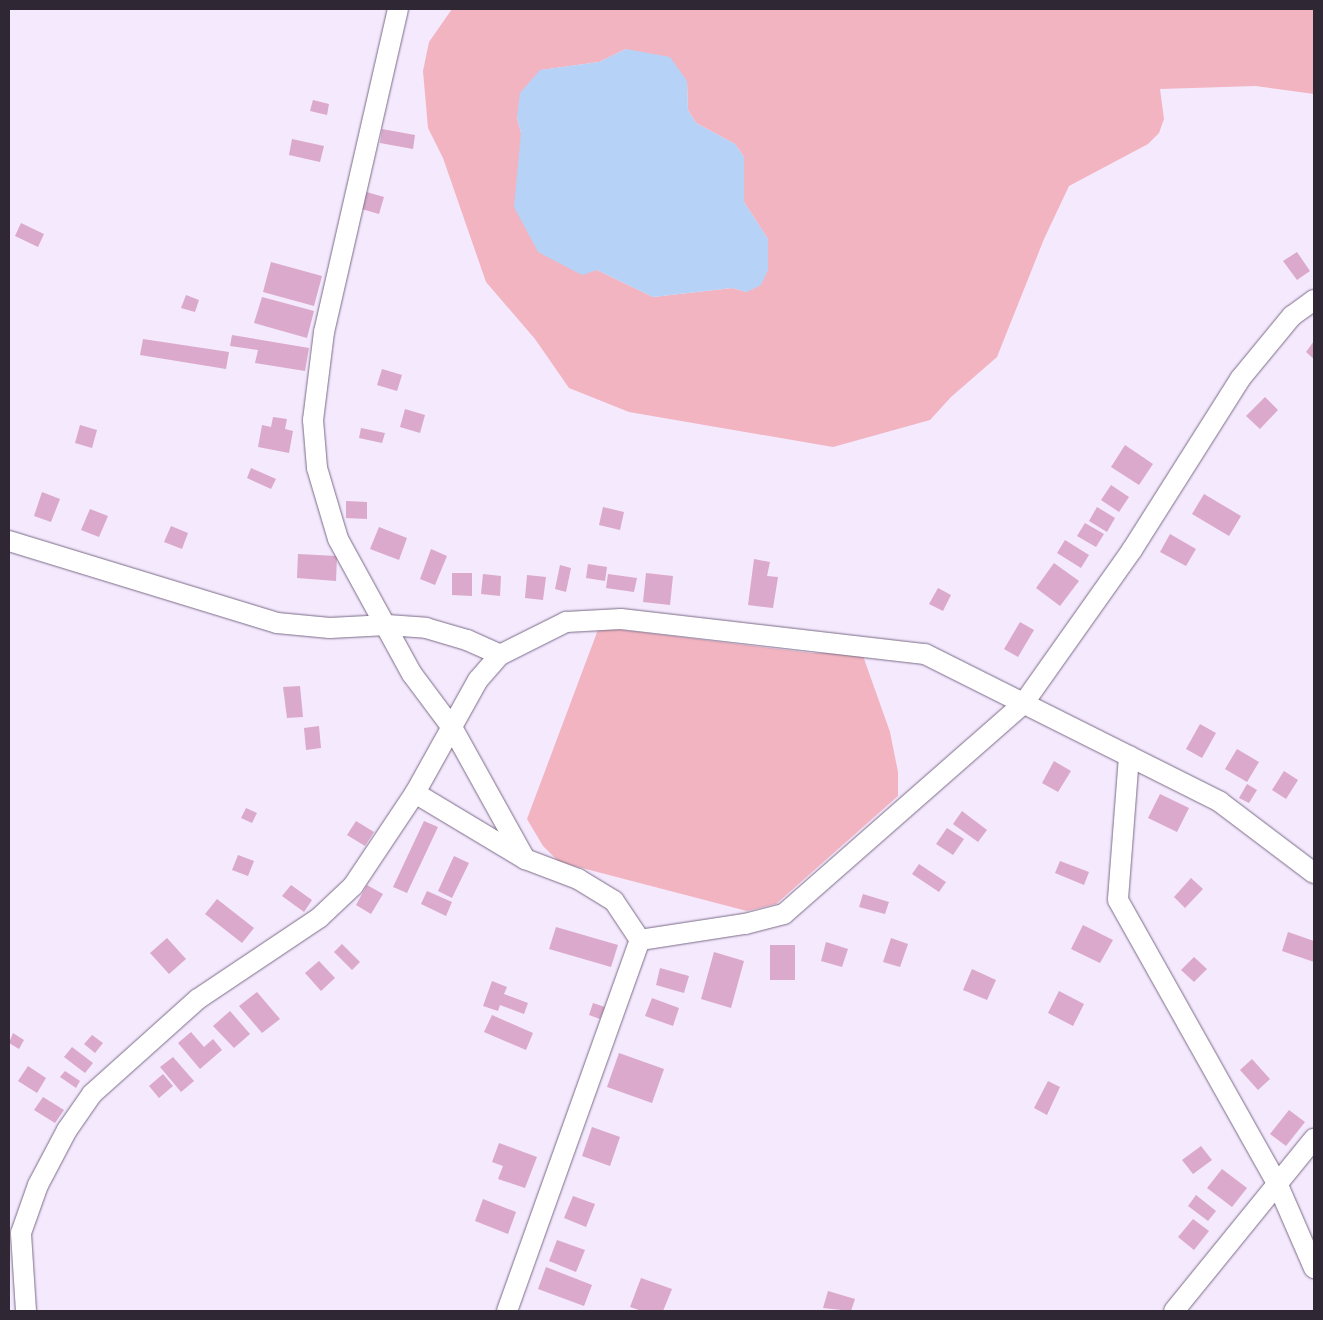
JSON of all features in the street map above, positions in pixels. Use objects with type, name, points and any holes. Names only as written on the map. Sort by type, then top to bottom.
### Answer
[{"type":"street","points":[[398,9],[324,332],[313,420],[317,468],[338,539],[412,674],[453,729],[525,859]]},
{"type":"street","points":[[640,940],[745,924],[784,914],[1023,704],[1132,550],[1240,379],[1292,316],[1314,300]]},
{"type":"street","points":[[9,541],[277,623],[330,628],[386,625],[426,628],[467,640],[500,655]]},
{"type":"street","points":[[26,1311],[15,1234],[67,1130],[92,1094],[198,999],[319,918],[353,886],[415,793],[453,729],[478,680],[500,655],[566,622],[621,619],[925,654],[1220,802],[1314,873]]},
{"type":"street","points":[[1128,756],[1118,900],[1277,1183],[1314,1268]]},
{"type":"street","points":[[415,793],[525,859],[578,879],[614,901],[640,940]]},
{"type":"street","points":[[507,1311],[640,940]]},
{"type":"street","points":[[1174,1311],[1314,1139]]},
{"type":"shaded area","points":[[452,9],[1314,9],[1314,94],[1256,86],[1160,89],[1164,119],[1159,133],[1148,144],[1069,186],[1044,239],[997,357],[951,397],[930,420],[833,447],[629,412],[569,388],[535,339],[486,282],[443,158],[428,128],[423,71],[429,42]],"holes":[[[626,49],[687,81],[688,110],[696,123],[735,144],[744,157],[744,202],[768,239],[747,292],[732,288],[653,297],[597,270],[521,133],[517,117],[541,70],[599,62]]]},
{"type":"shaded area","points":[[599,627],[812,653],[862,653],[890,732],[898,772],[898,796],[776,904],[747,911],[559,862],[543,846],[527,819]]},
{"type":"water","points":[[626,49],[670,57],[687,81],[688,110],[696,123],[735,144],[744,157],[744,202],[768,239],[768,270],[761,285],[747,292],[732,288],[653,297],[597,270],[582,275],[538,252],[514,207],[521,133],[517,117],[520,93],[540,70],[599,62]]},
{"type":"building","points":[[313,100],[329,104],[327,115],[310,111]]},
{"type":"building","points":[[382,129],[415,135],[413,149],[380,143]]},
{"type":"building","points":[[292,139],[324,146],[320,162],[289,155]]},
{"type":"building","points":[[363,191],[384,197],[379,214],[358,208]]},
{"type":"building","points":[[21,223],[44,234],[38,247],[15,236]]},
{"type":"building","points":[[1297,252],[1310,271],[1297,280],[1283,261]]},
{"type":"building","points":[[271,262],[322,276],[314,306],[263,292]]},
{"type":"building","points":[[186,295],[199,300],[195,312],[181,308]]},
{"type":"building","points":[[262,297],[314,311],[307,338],[254,323]]},
{"type":"building","points":[[232,335],[309,348],[305,371],[255,363],[258,350],[230,346]]},
{"type":"building","points":[[143,339],[229,352],[226,369],[140,355]]},
{"type":"building","points":[[1314,341],[1314,359],[1306,352]]},
{"type":"building","points":[[382,369],[402,375],[397,391],[377,385]]},
{"type":"building","points":[[1265,397],[1278,410],[1260,429],[1246,416]]},
{"type":"building","points":[[405,409],[425,415],[420,433],[400,427]]},
{"type":"building","points":[[273,417],[287,419],[285,429],[293,431],[289,453],[258,447],[262,425],[271,427]]},
{"type":"building","points":[[80,425],[97,430],[92,448],[75,443]]},
{"type":"building","points":[[361,428],[385,433],[382,443],[359,438]]},
{"type":"building","points":[[1125,445],[1153,464],[1139,485],[1111,467]]},
{"type":"building","points":[[251,468],[276,479],[271,489],[247,478]]},
{"type":"building","points":[[1111,485],[1129,497],[1119,512],[1101,500]]},
{"type":"building","points":[[42,492],[60,499],[51,522],[34,516]]},
{"type":"building","points":[[1204,494],[1241,516],[1229,536],[1192,514]]},
{"type":"building","points":[[346,501],[367,502],[367,519],[346,518]]},
{"type":"building","points":[[603,507],[624,512],[620,530],[599,525]]},
{"type":"building","points":[[1097,507],[1115,518],[1107,532],[1089,521]]},
{"type":"building","points":[[90,509],[108,516],[99,537],[81,530]]},
{"type":"building","points":[[1085,523],[1104,534],[1096,547],[1077,536]]},
{"type":"building","points":[[171,526],[188,533],[182,549],[164,542]]},
{"type":"building","points":[[379,527],[407,538],[399,560],[370,549]]},
{"type":"building","points":[[1170,534],[1196,549],[1186,566],[1160,552]]},
{"type":"building","points":[[1065,540],[1089,555],[1081,568],[1057,553]]},
{"type":"building","points":[[431,549],[447,556],[435,585],[420,579]]},
{"type":"building","points":[[298,554],[337,556],[336,581],[297,578]]},
{"type":"building","points":[[754,559],[770,562],[767,576],[778,577],[773,608],[748,605]]},
{"type":"building","points":[[1054,563],[1079,581],[1060,606],[1036,588]]},
{"type":"building","points":[[588,564],[607,567],[605,581],[586,578]]},
{"type":"building","points":[[560,565],[571,568],[566,592],[555,589]]},
{"type":"building","points":[[452,573],[472,573],[472,596],[452,595]]},
{"type":"building","points":[[646,573],[673,576],[670,605],[643,602]]},
{"type":"building","points":[[483,574],[501,576],[500,596],[481,594]]},
{"type":"building","points":[[608,574],[637,578],[634,592],[606,588]]},
{"type":"building","points":[[527,575],[546,577],[543,600],[525,598]]},
{"type":"building","points":[[938,588],[951,595],[943,611],[929,604]]},
{"type":"building","points":[[1020,622],[1034,630],[1018,657],[1004,649]]},
{"type":"building","points":[[300,686],[303,717],[287,718],[283,687]]},
{"type":"building","points":[[1200,724],[1216,733],[1202,758],[1186,749]]},
{"type":"building","points":[[319,726],[321,748],[306,750],[304,728]]},
{"type":"building","points":[[1237,749],[1259,762],[1247,782],[1225,769]]},
{"type":"building","points":[[1054,761],[1071,771],[1058,792],[1042,783]]},
{"type":"building","points":[[1284,771],[1298,780],[1286,799],[1272,790]]},
{"type":"building","points":[[1247,784],[1257,790],[1249,803],[1239,798]]},
{"type":"building","points":[[1160,794],[1189,808],[1177,832],[1148,818]]},
{"type":"building","points":[[246,808],[257,813],[252,823],[241,818]]},
{"type":"building","points":[[962,811],[987,830],[978,842],[953,824]]},
{"type":"building","points":[[356,821],[374,832],[365,846],[347,835]]},
{"type":"building","points":[[424,821],[438,827],[407,893],[393,887]]},
{"type":"building","points":[[947,828],[964,839],[953,855],[936,844]]},
{"type":"building","points":[[238,855],[254,861],[248,876],[232,870]]},
{"type":"building","points":[[454,856],[469,863],[452,898],[438,891]]},
{"type":"building","points":[[1060,861],[1089,872],[1084,885],[1055,873]]},
{"type":"building","points":[[919,864],[946,882],[939,892],[912,874]]},
{"type":"building","points":[[1191,878],[1203,889],[1185,908],[1174,897]]},
{"type":"building","points":[[291,885],[312,900],[304,912],[282,896]]},
{"type":"building","points":[[367,885],[383,894],[371,914],[356,905]]},
{"type":"building","points":[[427,891],[452,902],[446,916],[421,904]]},
{"type":"building","points":[[863,894],[889,902],[885,914],[859,907]]},
{"type":"building","points":[[217,899],[254,928],[242,943],[205,914]]},
{"type":"building","points":[[1083,925],[1113,940],[1100,963],[1071,949]]},
{"type":"building","points":[[556,927],[618,945],[611,967],[549,949]]},
{"type":"building","points":[[1288,932],[1314,941],[1314,962],[1282,951]]},
{"type":"building","points":[[167,938],[186,959],[169,974],[150,953]]},
{"type":"building","points":[[891,938],[908,944],[900,967],[883,962]]},
{"type":"building","points":[[826,942],[848,949],[842,967],[821,961]]},
{"type":"building","points":[[342,944],[360,962],[352,970],[334,952]]},
{"type":"building","points":[[770,945],[795,945],[795,980],[770,980]]},
{"type":"building","points":[[714,952],[744,961],[731,1008],[701,999]]},
{"type":"building","points":[[1194,957],[1207,969],[1194,982],[1181,970]]},
{"type":"building","points":[[319,961],[335,978],[321,991],[305,973]]},
{"type":"building","points":[[660,968],[689,976],[684,993],[656,985]]},
{"type":"building","points":[[972,969],[996,980],[987,1000],[963,990]]},
{"type":"building","points":[[492,981],[507,987],[504,994],[528,1003],[524,1014],[500,1005],[498,1011],[483,1006]]},
{"type":"building","points":[[1059,991],[1084,1004],[1073,1026],[1048,1013]]},
{"type":"building","points":[[257,992],[280,1019],[262,1033],[239,1006]]},
{"type":"building","points":[[652,998],[679,1008],[673,1026],[645,1016]]},
{"type":"building","points":[[593,1003],[605,1007],[600,1019],[589,1015]]},
{"type":"building","points":[[230,1011],[250,1034],[234,1048],[213,1026]]},
{"type":"building","points":[[492,1015],[533,1033],[526,1050],[484,1032]]},
{"type":"building","points":[[191,1032],[204,1047],[213,1039],[222,1050],[200,1069],[178,1043]]},
{"type":"building","points":[[13,1033],[24,1040],[19,1049],[9,1043]]},
{"type":"building","points":[[92,1035],[103,1043],[95,1053],[84,1044]]},
{"type":"building","points":[[72,1047],[93,1063],[85,1073],[64,1057]]},
{"type":"building","points":[[619,1053],[664,1069],[652,1103],[607,1087]]},
{"type":"building","points":[[173,1057],[194,1081],[181,1092],[160,1067]]},
{"type":"building","points":[[1252,1059],[1270,1079],[1258,1090],[1240,1070]]},
{"type":"building","points":[[28,1066],[46,1078],[37,1093],[18,1081]]},
{"type":"building","points":[[65,1071],[80,1081],[76,1088],[60,1077]]},
{"type":"building","points":[[163,1074],[173,1086],[159,1098],[149,1086]]},
{"type":"building","points":[[1048,1081],[1060,1087],[1047,1115],[1034,1108]]},
{"type":"building","points":[[43,1097],[64,1110],[55,1123],[34,1110]]},
{"type":"building","points":[[1289,1110],[1305,1122],[1286,1146],[1270,1134]]},
{"type":"building","points":[[592,1127],[620,1137],[610,1166],[582,1156]]},
{"type":"building","points":[[499,1143],[537,1157],[525,1188],[498,1179],[503,1166],[492,1162]]},
{"type":"building","points":[[1201,1146],[1212,1160],[1193,1174],[1182,1160]]},
{"type":"building","points":[[1222,1169],[1247,1188],[1232,1207],[1207,1188]]},
{"type":"building","points":[[1196,1195],[1216,1211],[1208,1221],[1188,1206]]},
{"type":"building","points":[[573,1196],[595,1204],[586,1227],[564,1218]]},
{"type":"building","points":[[483,1199],[516,1212],[508,1234],[475,1221]]},
{"type":"building","points":[[1193,1219],[1209,1231],[1194,1250],[1178,1237]]},
{"type":"building","points":[[557,1240],[585,1250],[576,1272],[549,1261]]},
{"type":"building","points":[[546,1267],[592,1285],[584,1306],[538,1289]]},
{"type":"building","points":[[641,1278],[672,1289],[663,1311],[642,1311],[630,1307]]},
{"type":"building","points":[[828,1291],[855,1299],[851,1311],[823,1308]]}]
